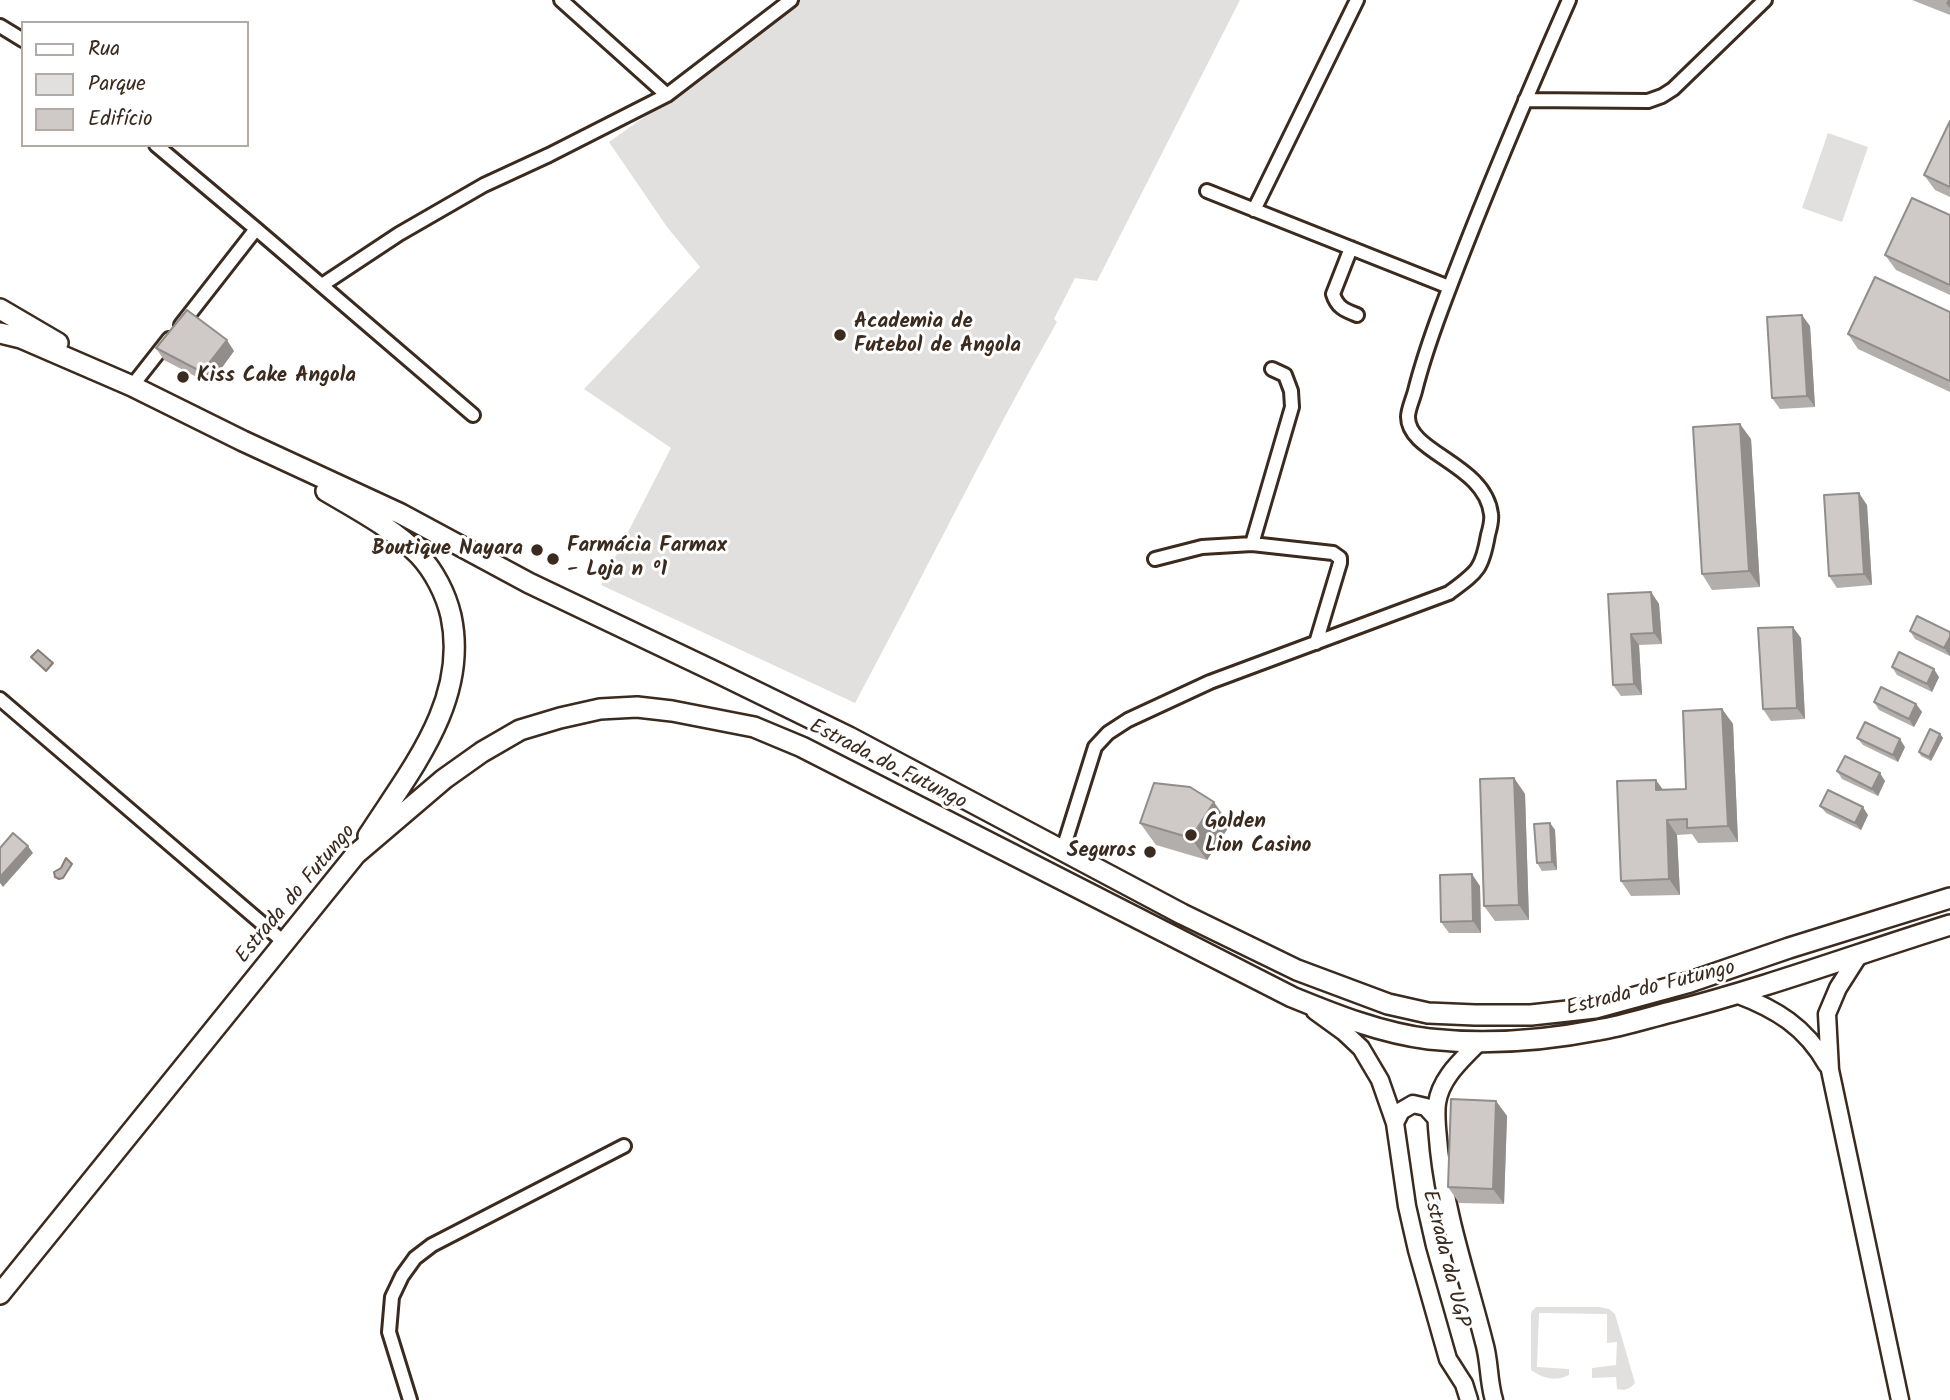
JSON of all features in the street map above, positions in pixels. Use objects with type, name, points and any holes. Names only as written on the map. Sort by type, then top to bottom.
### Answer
[{"type":"main road","points":[[0,309],[132,386]]},
{"type":"main road","name":"Estrada do Futungo","points":[[0,333],[20,338],[132,386],[401,514],[529,583],[849,737],[1182,914],[1297,970],[1388,1004],[1428,1013],[1531,1015],[1595,1008],[1689,982],[1950,898]]},
{"type":"main road","points":[[243,441],[401,539],[420,556],[449,608],[455,653],[443,709],[425,748],[356,854]]},
{"type":"main road","name":"Estrada do Futungo","points":[[0,1294],[356,854],[444,779],[482,752],[520,730],[600,709],[637,707],[672,711],[754,727],[802,747],[1292,997],[1385,1031],[1427,1039],[1479,1042],[1531,1040],[1600,1030],[1736,994],[1950,925]]},
{"type":"street","points":[[561,0],[667,95]]},
{"type":"street","points":[[1254,209],[1357,0]]},
{"type":"street","points":[[1063,849],[1094,747],[1108,733],[1128,720],[1210,682],[1449,593],[1476,572],[1484,558],[1492,516],[1487,497],[1475,482],[1452,462],[1420,442],[1411,431],[1408,416],[1426,350],[1449,287],[1569,0]]},
{"type":"street","points":[[1525,100],[1648,101],[1662,96],[1673,89],[1765,0]]},
{"type":"street","points":[[322,285],[398,234],[485,184],[667,95],[783,2]]},
{"type":"street","points":[[0,26],[21,39]]},
{"type":"street","points":[[158,147],[473,415]]},
{"type":"street","points":[[1207,191],[1449,287]]},
{"type":"street","points":[[132,386],[256,229]]},
{"type":"street","points":[[1350,248],[1333,294],[1341,309],[1357,315]]},
{"type":"street","points":[[1252,544],[1292,407],[1292,390],[1285,375],[1272,369]]},
{"type":"street","points":[[1155,559],[1202,547],[1252,544],[1333,554],[1340,558],[1340,563],[1316,643]]},
{"type":"street","points":[[0,699],[285,943]]},
{"type":"street","points":[[1859,955],[1838,988],[1827,1014],[1830,1070],[1900,1400]]},
{"type":"street","points":[[1736,994],[1760,1003],[1801,1029],[1818,1048],[1830,1070]]},
{"type":"street","name":"Estrada da UGP","points":[[1292,997],[1327,1019],[1361,1048],[1380,1080],[1395,1123],[1407,1206],[1417,1250],[1448,1359],[1464,1384],[1469,1400]]},
{"type":"street","points":[[1479,1042],[1445,1081],[1437,1100],[1436,1118],[1442,1178],[1455,1237],[1488,1356],[1488,1376],[1494,1400]]},
{"type":"street","points":[[1395,1123],[1401,1111],[1413,1104],[1426,1107],[1436,1118]]},
{"type":"street","points":[[410,1400],[389,1332],[392,1297],[415,1258],[432,1245],[624,1146]]},
{"type":"green space","name":"Academia de Futebol de Angola","points":[[799,0],[1240,0],[1097,281],[1075,278],[1054,319],[1057,322],[855,703],[601,585],[671,448],[584,389],[700,267],[667,227],[609,142],[705,74]]},
{"type":"green space","points":[[1828,133],[1868,147],[1842,222],[1802,208]]},
{"type":"green space","points":[[1536,1307],[1609,1309],[1615,1314],[1635,1383],[1620,1390],[1617,1389],[1616,1377],[1592,1378],[1592,1368],[1616,1365],[1617,1342],[1607,1343],[1607,1314],[1539,1313],[1537,1367],[1569,1369],[1569,1375],[1549,1378],[1531,1370],[1531,1315]]},
{"type":"shaded area","points":[[38,650],[53,663],[46,671],[31,657]]},
{"type":"shaded area","points":[[66,858],[72,864],[63,878],[59,879],[54,872],[61,868]]},
{"type":"building","points":[[1950,121],[1950,187],[1924,175]]},
{"type":"building","points":[[1912,198],[1950,215],[1950,285],[1885,255]]},
{"type":"building","points":[[1875,277],[1950,312],[1950,381],[1848,334]]},
{"type":"building","points":[[187,310],[227,340],[202,372],[156,348]]},
{"type":"building","points":[[1802,315],[1807,396],[1772,398],[1767,317]]},
{"type":"building","points":[[1740,424],[1749,571],[1702,574],[1693,427]]},
{"type":"building","points":[[1859,493],[1864,574],[1829,576],[1824,495]]},
{"type":"building","points":[[1651,592],[1654,633],[1631,634],[1634,684],[1613,685],[1608,594]]},
{"type":"building","points":[[1917,616],[1950,632],[1944,648],[1910,631]]},
{"type":"building","points":[[1793,627],[1797,708],[1763,709],[1758,628]]},
{"type":"building","points":[[1899,652],[1934,669],[1927,684],[1892,667]]},
{"type":"building","points":[[1881,687],[1916,704],[1909,719],[1874,702]]},
{"type":"building","points":[[1722,709],[1728,826],[1687,828],[1687,819],[1667,820],[1669,879],[1621,881],[1617,781],[1656,780],[1656,790],[1686,789],[1683,711]]},
{"type":"building","points":[[1865,722],[1900,739],[1893,755],[1857,738]]},
{"type":"building","points":[[1930,729],[1940,734],[1929,757],[1919,752]]},
{"type":"building","points":[[1845,756],[1880,773],[1872,789],[1837,771]]},
{"type":"building","points":[[1514,778],[1519,905],[1484,906],[1480,779]]},
{"type":"building","points":[[1154,783],[1190,787],[1214,802],[1191,838],[1140,823]]},
{"type":"building","points":[[1828,790],[1863,807],[1855,823],[1820,806]]},
{"type":"building","points":[[1550,823],[1552,862],[1537,863],[1534,824]]},
{"type":"building","points":[[13,833],[28,846],[0,877],[0,848]]},
{"type":"building","points":[[1472,874],[1473,921],[1441,922],[1440,875]]},
{"type":"building","points":[[1451,1099],[1496,1101],[1493,1189],[1448,1187]]},
{"type":"place","name":"Academia de Futebol de Angola","points":[[840,335]]},
{"type":"place","name":"Kiss Cake Angola","points":[[183,377]]},
{"type":"place","name":"Boutique Nayara","points":[[537,550]]},
{"type":"place","name":"Farmácia Farmax - Loja n º1","points":[[553,559]]},
{"type":"place","name":"Golden Lion Casino","points":[[1191,835]]},
{"type":"place","name":"Seguros","points":[[1150,852]]}]
